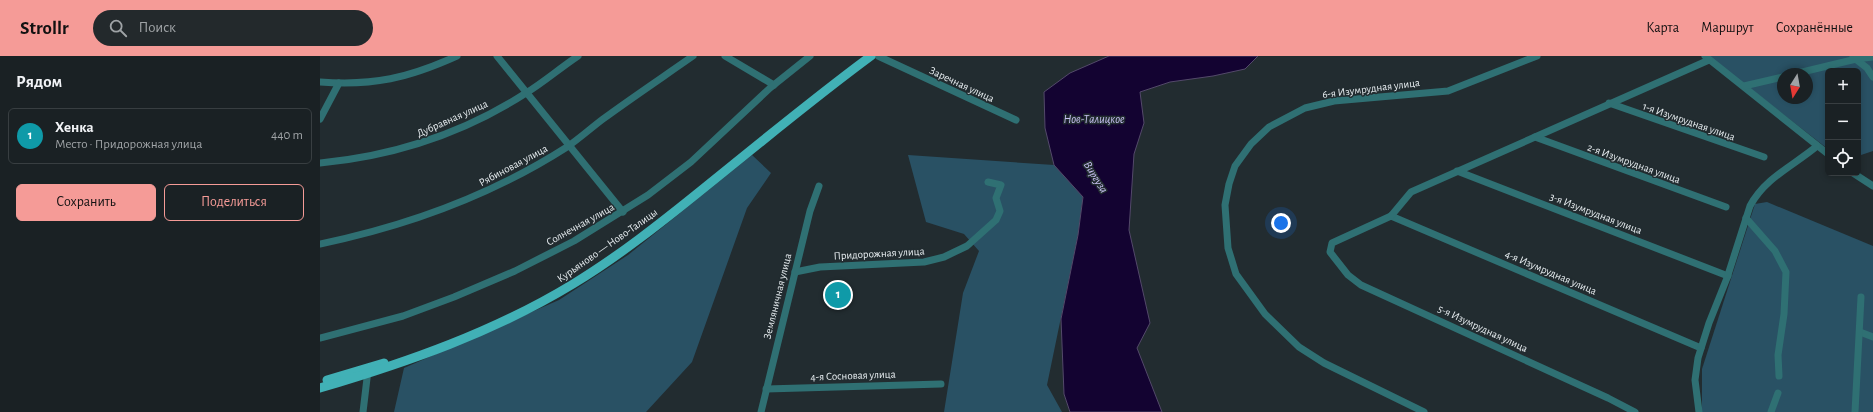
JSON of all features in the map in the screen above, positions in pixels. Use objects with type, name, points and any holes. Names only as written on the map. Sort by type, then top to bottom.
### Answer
[{"type":"main road","name":"Курьяново — Ново-Талицы","points":[[320,388],[368,371],[487,323],[571,279],[648,226],[813,93],[863,56]]},
{"type":"main road","name":"Курьяново — Ново-Талицы","points":[[320,382],[417,358],[477,333],[557,294],[609,261],[664,220],[825,90],[871,56]]},
{"type":"street","points":[[320,82],[339,83],[394,79],[421,71],[458,56]]},
{"type":"street","points":[[497,56],[623,212]]},
{"type":"street","name":"Дубравная улица","points":[[320,163],[345,162],[416,144],[465,124],[526,92],[578,56]]},
{"type":"street","name":"Рябиновая улица","points":[[320,244],[354,238],[390,229],[454,206],[514,177],[569,146],[693,56]]},
{"type":"street","points":[[724,56],[774,85]]},
{"type":"street","name":"Солнечная улица","points":[[320,338],[403,316],[454,297],[515,271],[574,242],[623,212],[691,162],[774,85],[810,56]]},
{"type":"street","name":"Заречная улица","points":[[878,56],[1016,120]]},
{"type":"street","name":"6-я Изумрудная улица","points":[[1424,412],[1324,363],[1299,347],[1264,314],[1236,274],[1228,248],[1225,205],[1228,184],[1235,166],[1251,144],[1269,127],[1305,108],[1334,101],[1448,91],[1538,56]]},
{"type":"street","points":[[1813,69],[1854,58],[1873,57]]},
{"type":"street","points":[[1391,216],[1411,192],[1707,58],[1825,152]]},
{"type":"street","points":[[1854,58],[1867,68],[1873,77]]},
{"type":"street","points":[[1744,86],[1777,78]]},
{"type":"street","points":[[320,119],[339,83]]},
{"type":"street","name":"1-я Изумрудная улица","points":[[1608,103],[1764,157]]},
{"type":"street","name":"2-я Изумрудная улица","points":[[1535,137],[1726,207]]},
{"type":"street","points":[[1699,412],[1696,371],[1701,348],[1728,276],[1738,239],[1751,203],[1761,188],[1817,146]]},
{"type":"street","name":"3-я Изумрудная улица","points":[[1457,171],[1728,276]]},
{"type":"street","points":[[1858,176],[1873,186]]},
{"type":"street","name":"Придорожная улица","points":[[795,272],[820,267],[924,262],[939,260],[960,251],[978,237],[999,216],[1000,208],[996,198],[1001,185],[988,182]]},
{"type":"street","name":"Земляничная улица","points":[[760,412],[810,211],[819,186]]},
{"type":"street","name":"5-я Изумрудная улица","points":[[1391,216],[1332,243],[1330,252],[1348,275],[1361,284],[1600,394],[1635,412]]},
{"type":"street","name":"4-я Изумрудная улица","points":[[1391,216],[1701,348]]},
{"type":"street","points":[[1746,218],[1764,237],[1784,266],[1786,272],[1784,314],[1778,355],[1779,376]]},
{"type":"street","points":[[1855,412],[1861,297]]},
{"type":"street","points":[[1860,332],[1873,337]]},
{"type":"street","points":[[363,412],[368,371]]},
{"type":"street","name":"4-я Сосновая улица","points":[[766,389],[941,384]]},
{"type":"street","points":[[1771,412],[1778,393]]},
{"type":"shaded area","points":[[1708,56],[1873,56],[1873,151],[1861,155],[1861,68],[1825,68],[1825,147]]},
{"type":"shaded area","points":[[752,155],[771,173],[747,208],[692,362],[646,412],[394,412],[404,368],[559,300],[628,255]]},
{"type":"shaded area","points":[[908,155],[1054,165],[1083,196],[1078,235],[1047,385],[1062,412],[944,412],[963,293],[979,251],[964,234],[926,222]]},
{"type":"shaded area","points":[[1767,202],[1873,246],[1873,412],[1702,412],[1702,369],[1755,204]]},
{"type":"water","name":"Нов-Талицкое","points":[[1109,56],[1258,56],[1245,69],[1213,76],[1170,82],[1140,92],[1144,123],[1134,154],[1129,230],[1150,323],[1137,348],[1162,412],[1070,412],[1064,394],[1061,319],[1078,235],[1083,197],[1054,165],[1045,128],[1044,92],[1070,73]]},
{"type":"building","points":[[832,291],[846,291],[845,299],[831,300]]},
{"type":"place","name":"Хенка","points":[[838,295]]},
{"type":"water label","name":"Виргуза","points":[[1096,177]]}]
